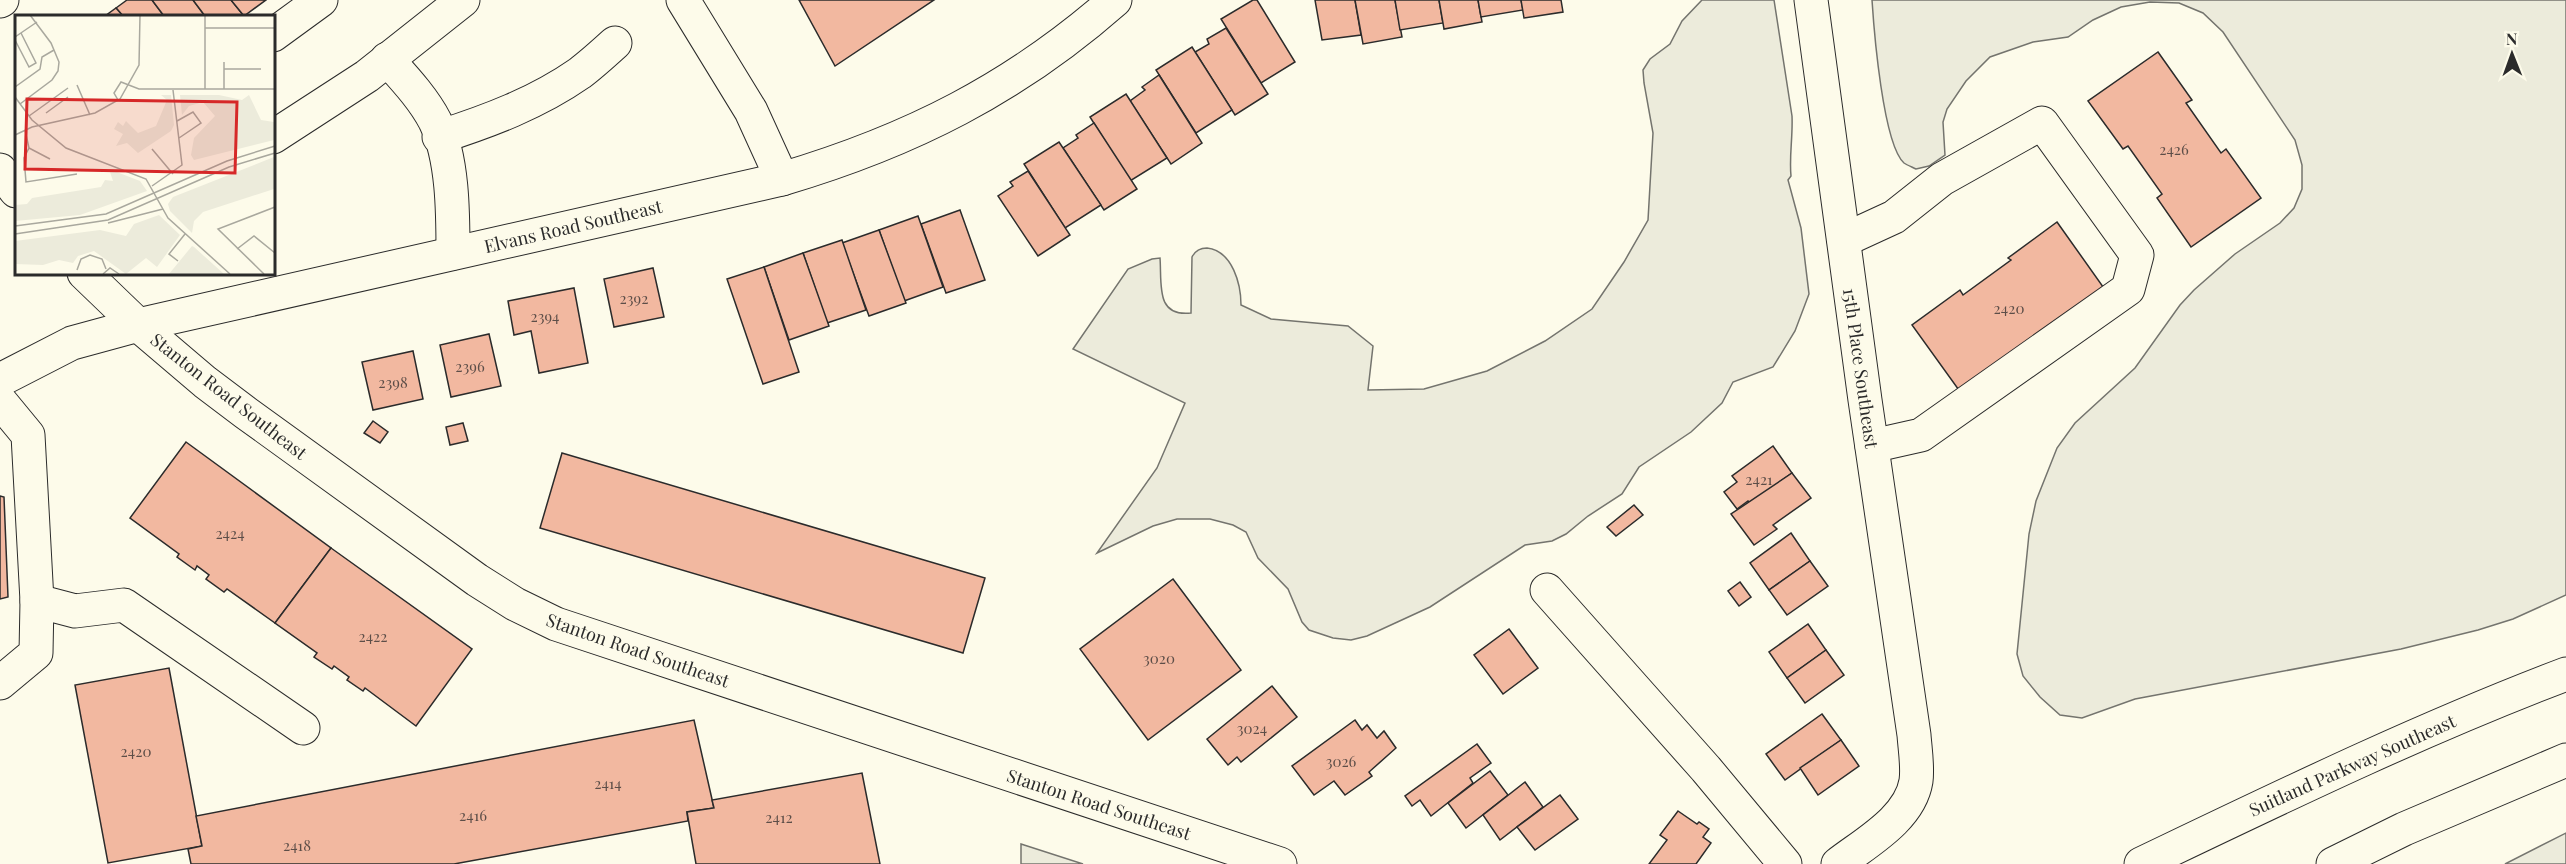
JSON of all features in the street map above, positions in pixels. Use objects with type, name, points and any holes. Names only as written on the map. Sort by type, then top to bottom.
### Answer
[{"type":"main road","points":[[274,34],[321,0]]},
{"type":"main road","points":[[274,136],[366,76],[463,0]]},
{"type":"main road","points":[[683,0],[752,111],[782,179]]},
{"type":"main road","name":"Elvans Road Southeast","points":[[0,380],[72,343],[138,325],[782,179],[834,164],[886,144],[960,108],[1031,66],[1114,0]]},
{"type":"main road","name":"15th Place Southeast","points":[[1811,0],[1914,735],[1916,781],[1898,817],[1838,864]]},
{"type":"main road","points":[[439,136],[492,120],[532,102],[580,73],[615,43]]},
{"type":"main road","points":[[387,58],[414,89],[435,122],[454,203],[453,253]]},
{"type":"main road","points":[[1844,240],[1894,217],[1942,179],[2042,123],[2137,255],[2128,290],[1921,435],[1872,446]]},
{"type":"main road","points":[[0,170],[15,190]]},
{"type":"main road","name":"Stanton Road Southeast","points":[[85,274],[138,325],[205,382],[477,580],[534,614],[556,624],[1280,864]]},
{"type":"main road","points":[[0,401],[28,435],[36,601],[36,653],[0,683]]},
{"type":"main road","points":[[1547,590],[1706,769],[1785,864]]},
{"type":"main road","points":[[36,601],[75,611],[124,605],[303,728]]},
{"type":"main road","name":"Suitland Parkway Southeast","points":[[2141,864],[2274,799],[2363,759],[2566,674]]},
{"type":"main road","points":[[2333,864],[2404,829],[2566,760]]},
{"type":"shaded area","points":[[1702,0],[1774,0],[1792,116],[1791,176],[1788,180],[1801,228],[1809,294],[1795,331],[1773,367],[1733,382],[1722,403],[1691,432],[1639,467],[1622,494],[1588,516],[1566,534],[1552,541],[1525,545],[1430,607],[1367,636],[1351,640],[1333,638],[1309,630],[1302,622],[1288,589],[1258,558],[1246,532],[1233,525],[1210,519],[1177,519],[1153,526],[1097,553],[1157,468],[1185,403],[1073,349],[1128,269],[1160,258],[1161,288],[1166,304],[1171,310],[1179,313],[1191,313],[1192,257],[1202,249],[1216,250],[1223,255],[1234,270],[1241,305],[1271,319],[1348,326],[1373,346],[1368,390],[1424,389],[1487,371],[1545,341],[1592,309],[1624,262],[1648,220],[1653,133],[1643,70],[1650,59],[1670,44],[1682,21]]},
{"type":"shaded area","points":[[1872,0],[2566,0],[2566,595],[2513,619],[2401,649],[2135,699],[2082,718],[2060,715],[2040,697],[2023,676],[2017,654],[2029,534],[2036,501],[2057,448],[2075,423],[2135,368],[2180,305],[2194,290],[2235,254],[2280,223],[2294,208],[2302,189],[2302,165],[2295,140],[2223,32],[2203,13],[2179,3],[2150,2],[2121,7],[2093,20],[2068,37],[2033,42],[1990,57],[1966,81],[1947,109],[1943,122],[1945,155],[1929,166],[1916,169],[1904,163],[1890,134],[1881,86]]},
{"type":"shaded area","points":[[2566,833],[2566,864],[2505,864]]},
{"type":"shaded area","points":[[1021,844],[1083,864],[1021,864]]},
{"type":"building","points":[[127,0],[152,0],[163,15],[122,15],[116,8]]},
{"type":"building","points":[[152,0],[193,0],[204,15],[163,15]]},
{"type":"building","points":[[193,0],[231,0],[243,15],[204,15]]},
{"type":"building","points":[[231,0],[266,0],[245,15]]},
{"type":"building","points":[[799,0],[934,0],[835,66]]},
{"type":"building","points":[[1253,0],[1257,0],[1295,62],[1261,83],[1221,19]]},
{"type":"building","points":[[1315,0],[1355,0],[1361,35],[1322,40]]},
{"type":"building","points":[[1355,0],[1395,0],[1402,37],[1363,44]]},
{"type":"building","points":[[1395,0],[1439,0],[1443,23],[1400,30]]},
{"type":"building","points":[[1439,0],[1478,0],[1482,22],[1444,29]]},
{"type":"building","points":[[1478,0],[1521,0],[1523,10],[1481,17]]},
{"type":"building","points":[[1521,0],[1561,0],[1563,12],[1524,18]]},
{"type":"building","points":[[116,8],[122,15],[106,15]]},
{"type":"building","points":[[1226,28],[1268,94],[1235,115],[1195,52],[1209,44],[1207,39]]},
{"type":"building","points":[[1192,47],[1232,110],[1196,133],[1156,70]]},
{"type":"building","points":[[2158,52],[2192,100],[2186,103],[2221,153],[2226,149],[2261,198],[2191,247],[2157,198],[2162,194],[2128,146],[2123,149],[2088,101]]},
{"type":"building","points":[[1159,75],[1202,143],[1171,164],[1130,101],[1145,90],[1142,87]]},
{"type":"building","points":[[1126,94],[1167,158],[1130,181],[1090,117]]},
{"type":"building","points":[[1094,123],[1137,189],[1104,210],[1063,148],[1078,138],[1076,135]]},
{"type":"building","points":[[1059,142],[1101,205],[1065,228],[1024,164]]},
{"type":"building","points":[[1028,171],[1070,235],[1038,256],[998,196],[1013,186],[1010,182]]},
{"type":"building","points":[[960,210],[985,280],[946,293],[921,224]]},
{"type":"building","points":[[918,216],[943,287],[904,301],[879,230]]},
{"type":"building","points":[[2057,222],[2106,291],[1961,393],[1912,325],[1960,290],[1963,295]]},
{"type":"building","points":[[879,230],[906,303],[869,316],[842,243]]},
{"type":"building","points":[[842,240],[866,310],[827,323],[803,253]]},
{"type":"building","points":[[803,253],[829,326],[789,340],[764,267]]},
{"type":"building","points":[[764,267],[799,372],[763,384],[727,279]]},
{"type":"building","points":[[653,268],[664,317],[614,327],[604,279]]},
{"type":"building","points":[[574,288],[588,363],[539,373],[531,331],[514,335],[508,301]]},
{"type":"building","points":[[489,334],[501,386],[451,397],[440,345]]},
{"type":"building","points":[[413,351],[423,399],[373,410],[362,362]]},
{"type":"building","points":[[373,421],[388,432],[380,443],[364,433]]},
{"type":"building","points":[[463,423],[468,441],[450,445],[446,427]]},
{"type":"building","points":[[186,442],[331,548],[275,623],[227,589],[224,592],[206,579],[209,575],[197,566],[195,570],[177,557],[179,554],[130,518]]},
{"type":"building","points":[[1773,446],[1792,473],[1750,503],[1748,501],[1737,509],[1724,492],[1737,482],[1732,476]]},
{"type":"building","points":[[562,453],[985,578],[963,653],[540,528]]},
{"type":"building","points":[[1792,473],[1811,498],[1773,525],[1777,529],[1754,545],[1731,514]]},
{"type":"building","points":[[0,496],[4,497],[8,597],[0,599]]},
{"type":"building","points":[[1634,505],[1643,515],[1616,536],[1607,527]]},
{"type":"building","points":[[1791,533],[1810,561],[1769,590],[1750,563]]},
{"type":"building","points":[[331,548],[472,649],[416,726],[365,688],[363,691],[347,680],[349,677],[334,666],[332,669],[314,657],[317,653],[275,623]]},
{"type":"building","points":[[1810,561],[1828,586],[1787,615],[1769,590]]},
{"type":"building","points":[[1173,579],[1241,670],[1148,740],[1080,649]]},
{"type":"building","points":[[1740,582],[1751,597],[1739,606],[1728,591]]},
{"type":"building","points":[[1808,624],[1826,650],[1787,678],[1769,652]]},
{"type":"building","points":[[1509,629],[1538,668],[1503,694],[1474,655]]},
{"type":"building","points":[[1826,650],[1844,675],[1805,703],[1787,678]]},
{"type":"building","points":[[169,668],[202,846],[108,863],[75,685]]},
{"type":"building","points":[[1272,686],[1297,717],[1241,762],[1237,757],[1228,765],[1207,739]]},
{"type":"building","points":[[1822,714],[1841,740],[1785,780],[1766,754]]},
{"type":"building","points":[[694,720],[714,808],[687,812],[688,821],[454,864],[191,864],[188,849],[202,846],[196,816]]},
{"type":"building","points":[[1355,720],[1362,730],[1367,725],[1377,738],[1384,731],[1396,748],[1369,772],[1372,776],[1345,795],[1334,781],[1314,795],[1292,766]]},
{"type":"building","points":[[1841,740],[1859,766],[1818,795],[1800,768]]},
{"type":"building","points":[[1477,744],[1491,763],[1470,778],[1473,783],[1431,816],[1420,800],[1412,806],[1405,796]]},
{"type":"building","points":[[1490,771],[1508,795],[1466,828],[1448,803]]},
{"type":"building","points":[[862,773],[880,864],[696,864],[687,812],[714,808],[712,800]]},
{"type":"building","points":[[1525,782],[1543,807],[1500,840],[1483,815]]},
{"type":"building","points":[[1560,795],[1578,819],[1535,850],[1517,827]]},
{"type":"building","points":[[1678,811],[1709,829],[1703,837],[1711,843],[1696,864],[1649,864],[1667,840],[1660,835]]}]
